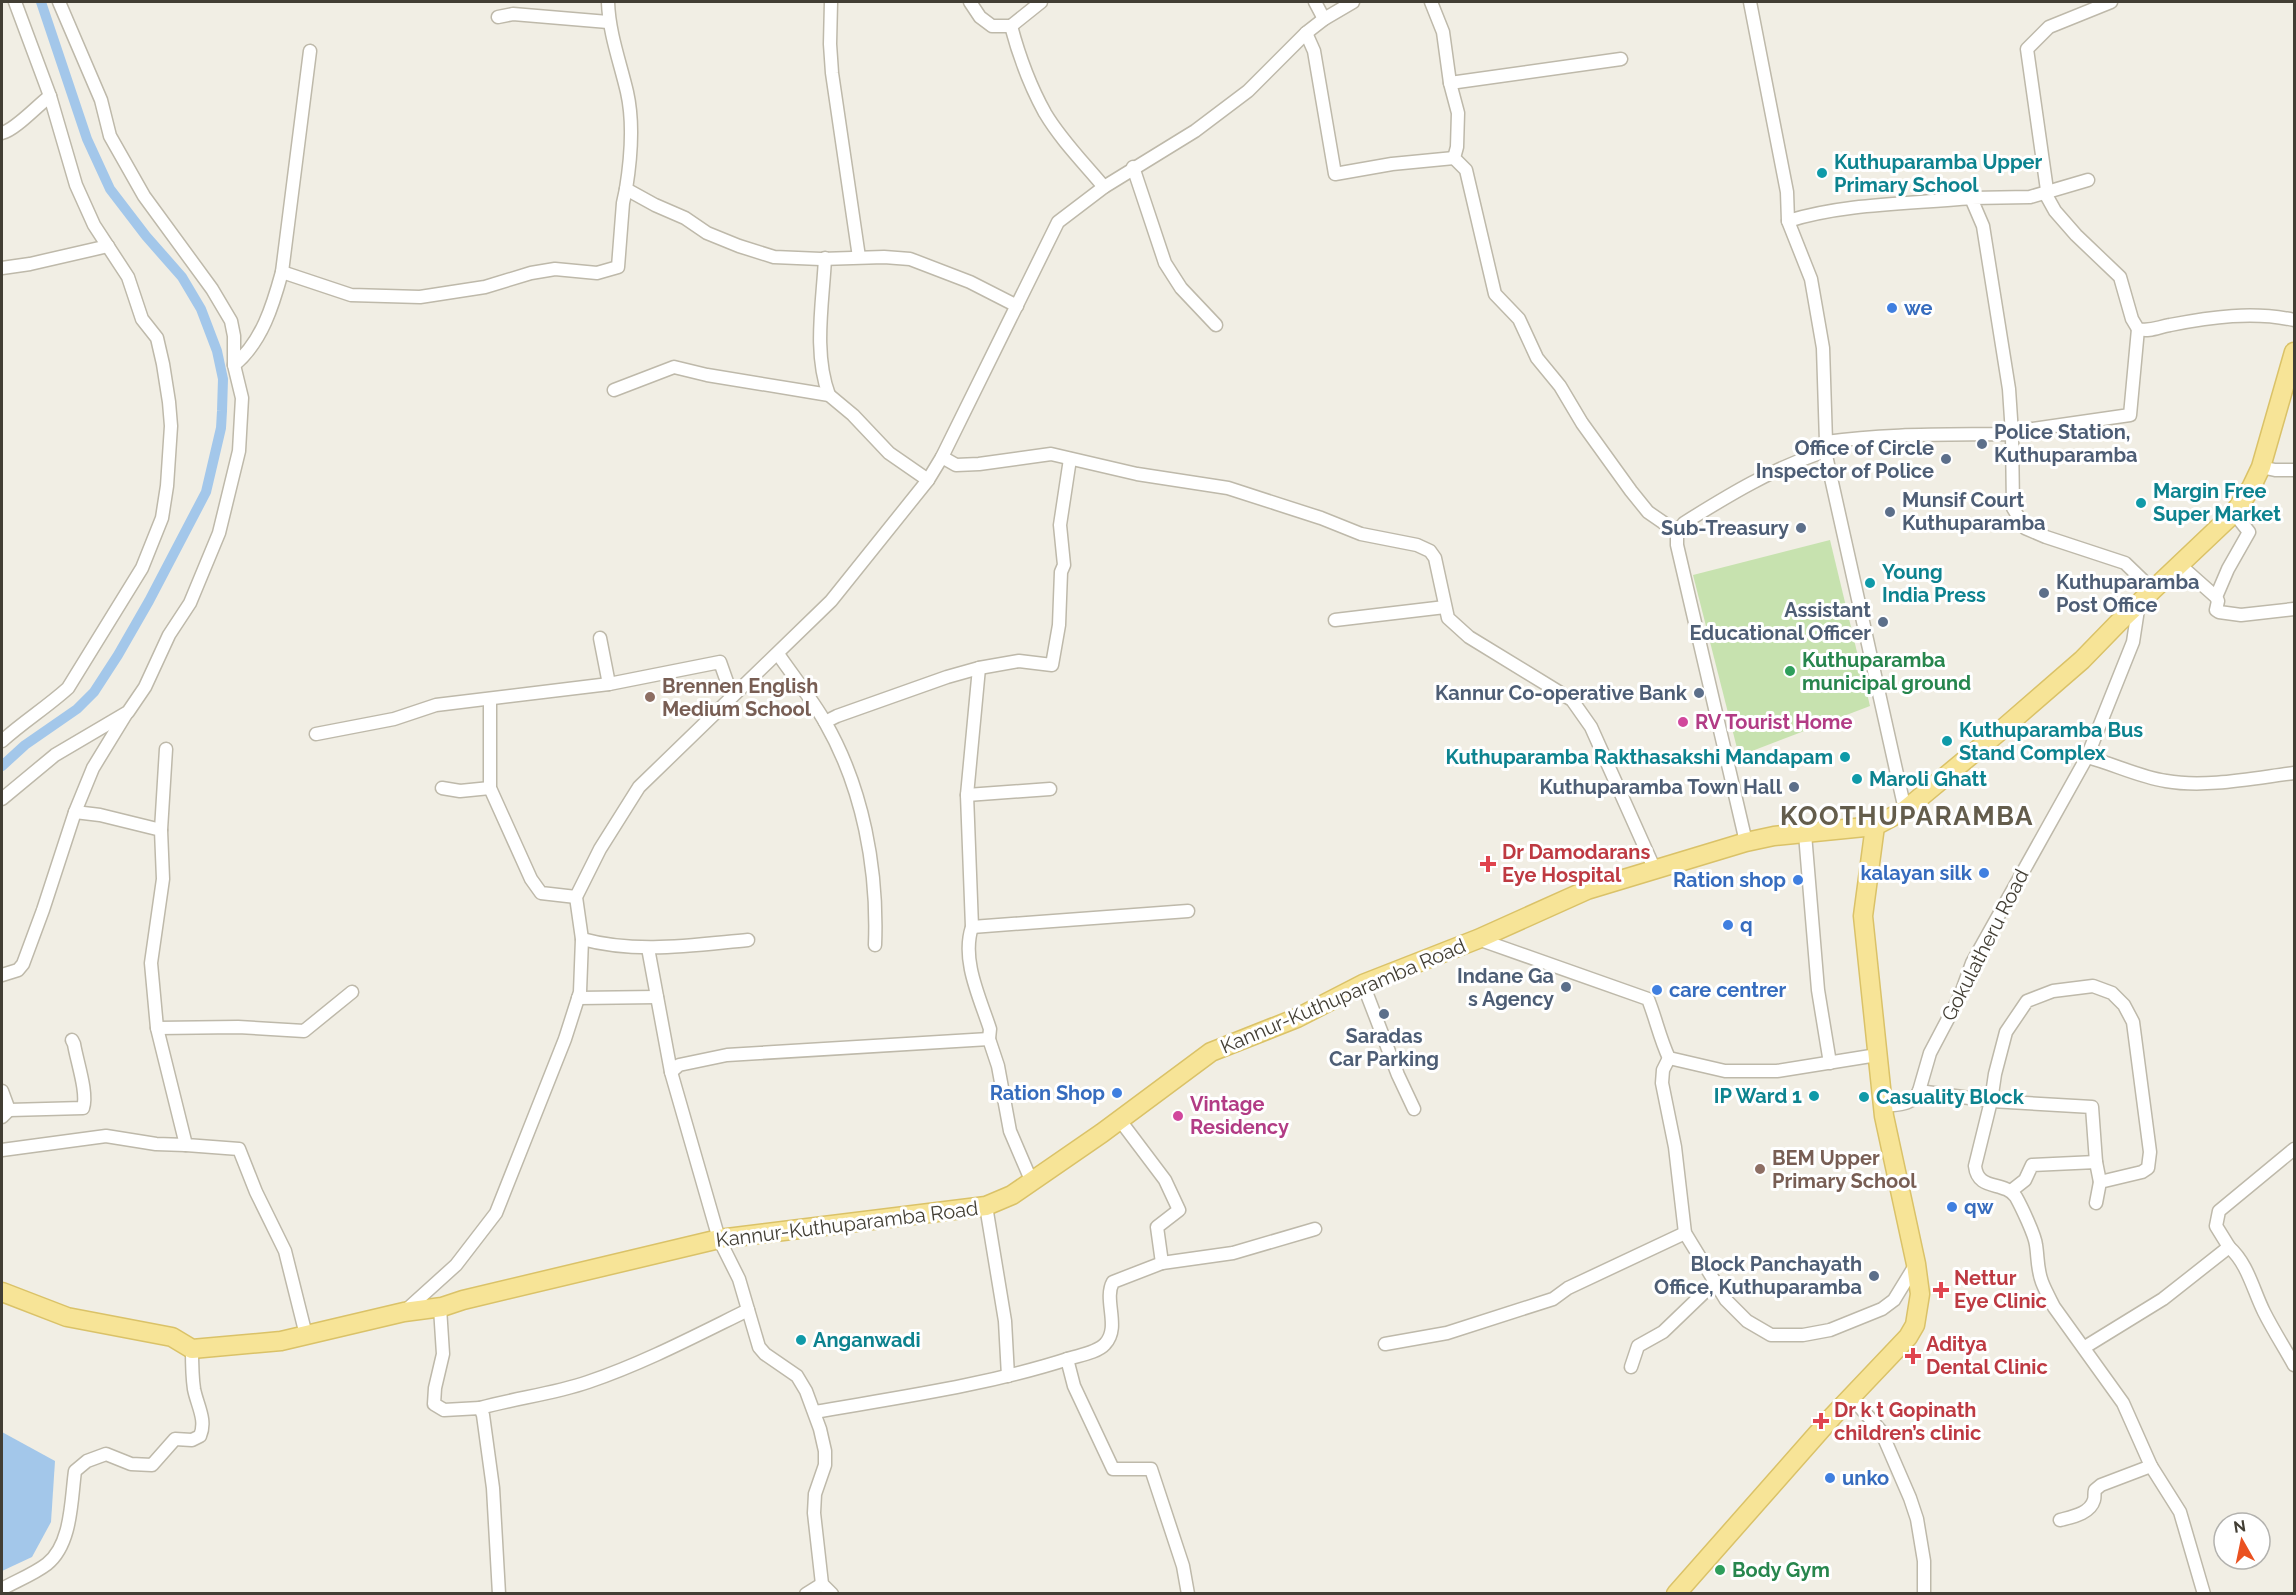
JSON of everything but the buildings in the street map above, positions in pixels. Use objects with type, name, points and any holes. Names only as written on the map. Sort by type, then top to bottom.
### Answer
[{"type":"main road","points":[[1676,1593],[1912,1331],[1919,1304],[1916,1264],[1883,1106],[1863,916],[1875,826],[1905,810],[2082,660],[2234,513],[2261,467],[2295,352]]},
{"type":"main road","name":"Kannur-Kuthuparamba Road","points":[[192,1349],[281,1341],[404,1312],[440,1308],[463,1300],[719,1239],[986,1206],[1012,1195],[1211,1052],[1297,1018],[1363,984],[1478,939],[1587,890],[1746,842],[1774,836],[1875,826]]},
{"type":"main road","points":[[2,1292],[67,1317],[172,1337],[192,1349]]},
{"type":"street","points":[[2,741],[25,720],[51,703],[68,688],[142,568],[162,518],[166,499],[171,426],[164,364],[157,338],[142,319],[128,277],[94,225],[76,185],[50,96],[15,2]]},
{"type":"street","points":[[2,975],[18,970],[23,964],[44,910],[75,812],[93,768],[145,687],[169,635],[190,603],[219,533],[239,451],[243,398],[234,366],[234,336],[231,321],[212,289],[144,196],[110,136],[101,100],[59,2]]},
{"type":"street","points":[[282,272],[351,295],[420,297],[485,287],[531,273],[555,269],[597,273],[618,267],[631,125],[628,94],[608,22],[608,2]]},
{"type":"street","points":[[831,2],[832,73],[859,257]]},
{"type":"street","points":[[970,2],[980,17],[992,26],[1011,26],[1041,2]]},
{"type":"street","points":[[1315,2],[1324,19]]},
{"type":"street","points":[[404,1312],[456,1265],[496,1214],[566,1039],[578,998],[582,939],[576,897],[600,849],[639,787],[831,601],[928,480],[942,457],[1058,222],[1133,167],[1195,131],[1248,91],[1306,33],[1353,2]]},
{"type":"street","points":[[1431,2],[1443,32],[1450,83],[1458,113],[1457,147],[1454,158]]},
{"type":"street","points":[[1750,2],[1787,192],[1788,221],[1811,279],[1823,348],[1825,447],[1905,810]]},
{"type":"street","points":[[1746,842],[1677,545],[1677,532],[1684,523],[1753,481],[1825,447],[1858,438],[1926,434],[2013,434],[2032,429],[2130,415],[2138,329],[2132,319],[2120,277],[2076,235],[2055,211],[2046,192],[2027,49],[2049,27],[2111,2]]},
{"type":"street","points":[[498,17],[513,14],[608,22]]},
{"type":"street","points":[[1011,26],[1018,54],[1045,113],[1061,136],[1104,187]]},
{"type":"street","points":[[1306,33],[1314,51],[1335,174],[1392,164],[1454,158]]},
{"type":"street","points":[[234,366],[262,327],[273,303],[282,272],[310,51]]},
{"type":"street","points":[[1450,83],[1621,59]]},
{"type":"street","points":[[2,133],[18,125],[22,118],[50,96]]},
{"type":"street","points":[[1454,158],[1466,170],[1495,294],[1519,319],[1537,358],[1560,386],[1582,423],[1631,491],[1648,512],[1677,532]]},
{"type":"street","points":[[1133,167],[1165,263],[1181,288],[1216,325]]},
{"type":"street","points":[[1788,221],[1843,210],[1971,198],[2030,197],[2088,180]]},
{"type":"street","points":[[626,189],[685,218],[707,233],[774,257],[910,259],[970,282],[1017,306]]},
{"type":"street","points":[[1971,198],[1983,226],[2009,389],[2013,434],[2013,508],[2025,528],[2125,563],[2153,590]]},
{"type":"street","points":[[2,268],[108,246]]},
{"type":"street","points":[[825,258],[821,343],[823,369],[829,394]]},
{"type":"street","points":[[2138,329],[2154,330],[2169,325],[2232,315],[2275,316],[2295,320]]},
{"type":"street","points":[[614,390],[674,367],[716,377],[829,394],[853,415],[889,453],[928,480]]},
{"type":"street","points":[[942,457],[956,465],[1044,455],[1137,474],[1227,488],[1321,518],[1361,534],[1417,545],[1430,551],[1435,558],[1448,618],[1469,637],[1572,700],[1591,727],[1655,870]]},
{"type":"street","points":[[825,722],[914,688],[979,668],[1019,661],[1052,665],[1059,625],[1061,572],[1064,565],[1060,525],[1071,459]]},
{"type":"street","points":[[2261,467],[2295,470]]},
{"type":"street","points":[[2216,597],[2228,569],[2249,532],[2234,513]]},
{"type":"street","points":[[2180,565],[2216,597],[2218,601],[2216,610],[2241,615],[2295,609]]},
{"type":"street","name":"Gokulatheru Road","points":[[1919,1091],[1930,1053],[1960,996],[1972,963],[2087,757],[2133,642],[2139,603]]},
{"type":"street","points":[[1335,620],[1445,607]]},
{"type":"street","points":[[600,638],[609,684]]},
{"type":"street","points":[[778,654],[825,722],[848,771],[865,821],[876,918],[875,945]]},
{"type":"street","points":[[316,734],[394,718],[436,705],[609,684],[720,662],[732,696]]},
{"type":"street","points":[[979,668],[967,795],[972,927],[969,934],[971,970],[990,1029],[989,1039],[998,1066],[1010,1131],[1031,1180]]},
{"type":"street","points":[[490,699],[490,788],[531,879],[541,893],[576,897]]},
{"type":"street","points":[[2,799],[55,754],[128,712]]},
{"type":"street","points":[[166,749],[161,830],[162,879],[151,963],[157,1028],[186,1145]]},
{"type":"street","points":[[2087,757],[2152,778],[2184,783],[2252,779],[2295,772]]},
{"type":"street","points":[[442,788],[460,790],[490,788]]},
{"type":"street","points":[[967,795],[1050,789]]},
{"type":"street","points":[[75,812],[100,815],[161,830]]},
{"type":"street","points":[[1805,834],[1818,990],[1830,1063]]},
{"type":"street","points":[[972,927],[1188,911]]},
{"type":"street","points":[[582,939],[605,945],[648,948],[748,940]]},
{"type":"street","points":[[1478,939],[1648,999],[1661,1040],[1670,1059]]},
{"type":"street","points":[[648,948],[670,1072],[719,1239],[739,1279],[759,1347],[765,1354],[797,1376],[815,1412],[825,1451],[823,1471],[813,1503],[822,1584],[832,1593]]},
{"type":"street","points":[[1363,984],[1398,1075],[1414,1109]]},
{"type":"street","points":[[2100,1182],[2142,1172],[2148,1168],[2150,1152],[2133,1022],[2124,1005],[2112,993],[2093,986],[2073,987],[2053,991],[2027,1001],[2006,1032],[1975,1166],[1976,1174],[1981,1180],[2011,1191],[2016,1198],[2036,1243],[2038,1265],[2054,1307],[2123,1402],[2151,1466],[2180,1512],[2204,1593]]},
{"type":"street","points":[[157,1028],[238,1027],[304,1031],[352,992]]},
{"type":"street","points":[[578,998],[657,997]]},
{"type":"street","points":[[670,1072],[679,1065],[727,1055],[989,1039]]},
{"type":"street","points":[[2,1091],[5,1114],[82,1108],[84,1105],[82,1087],[72,1040]]},
{"type":"street","points":[[1670,1059],[1725,1071],[1777,1071],[1877,1055]]},
{"type":"street","points":[[1670,1059],[1663,1070],[1662,1083],[1675,1147],[1685,1233],[1726,1300],[1747,1321],[1771,1335],[1803,1335],[1830,1330],[1882,1309],[1894,1300],[1916,1264]]},
{"type":"street","points":[[1883,1106],[1908,1103],[1915,1099],[1919,1091],[1991,1101],[2092,1107],[2096,1162],[2100,1182],[2096,1203]]},
{"type":"street","points":[[1119,1119],[1165,1180],[1179,1210],[1157,1227],[1162,1263]]},
{"type":"street","points":[[2,1150],[106,1136],[156,1144],[239,1149],[256,1192],[285,1251],[306,1335]]},
{"type":"street","points":[[2295,1149],[2219,1211],[2216,1226],[2246,1269],[2263,1310],[2295,1365]]},
{"type":"street","points":[[2011,1191],[2025,1180],[2032,1165],[2096,1162]]},
{"type":"street","points":[[986,1206],[1005,1322],[1008,1376]]},
{"type":"street","points":[[815,1412],[985,1382],[1067,1359],[1105,1344],[1112,1329],[1110,1288],[1113,1282],[1162,1263],[1233,1253],[1315,1229]]},
{"type":"street","points":[[1386,1344],[1447,1333],[1553,1299],[1568,1288],[1685,1233]]},
{"type":"street","points":[[2085,1347],[2163,1299],[2229,1247]]},
{"type":"street","points":[[1631,1367],[1638,1346],[1663,1332],[1715,1282]]},
{"type":"street","points":[[440,1308],[443,1354],[435,1388],[434,1404],[444,1410],[480,1408],[586,1382],[649,1359],[748,1310]]},
{"type":"street","points":[[2,1589],[47,1564],[59,1552],[66,1533],[75,1471],[80,1466],[93,1458],[106,1454],[131,1464],[152,1465],[175,1439],[197,1440],[203,1430],[202,1413],[194,1388],[192,1349]]},
{"type":"street","points":[[1067,1359],[1074,1386],[1113,1468],[1151,1469],[1183,1566],[1188,1593]]},
{"type":"street","points":[[1851,1397],[1881,1431],[1910,1498],[1917,1519],[1924,1561],[1924,1593]]},
{"type":"street","points":[[480,1408],[483,1415],[493,1488],[499,1593]]},
{"type":"street","points":[[2060,1520],[2079,1515],[2086,1510],[2094,1500],[2095,1490],[2101,1485],[2151,1466]]},
{"type":"street","points":[[806,1593],[822,1584]]},
{"type":"green space","name":"Kuthuparamba municipal ground","points":[[1830,540],[1870,706],[1739,756],[1693,575]]},
{"type":"water","points":[[2,1432],[55,1461],[51,1522],[32,1557],[2,1571]]},
{"type":"waterway","points":[[2,766],[25,745],[77,709],[94,692],[118,655],[206,492],[221,428],[222,411],[223,379],[217,351],[201,309],[182,277],[146,236],[110,189],[87,139],[41,2]]},
{"type":"place","name":"Kuthuparamba Upper Primary School","points":[[1822,173]]},
{"type":"place","name":"we","points":[[1892,308]]},
{"type":"place","name":"Police Station, Kuthuparamba","points":[[1982,444]]},
{"type":"place","name":"Office of Circle Inspector of Police","points":[[1946,459]]},
{"type":"place","name":"Margin Free Super Market","points":[[2141,503]]},
{"type":"place","name":"Munsif Court Kuthuparamba","points":[[1890,512]]},
{"type":"place","name":"Sub-Treasury","points":[[1801,528]]},
{"type":"place","name":"Young India Press","points":[[1870,583]]},
{"type":"place","name":"Kuthuparamba Post Office","points":[[2044,593]]},
{"type":"place","name":"Assistant Educational Officer","points":[[1883,622]]},
{"type":"place","name":"Kuthuparamba municipal ground","points":[[1790,671]]},
{"type":"place","name":"Kannur Co-operative Bank","points":[[1699,693]]},
{"type":"place","name":"Brennen English Medium School","points":[[650,697]]},
{"type":"place","name":"RV Tourist Home","points":[[1683,722]]},
{"type":"place","name":"Kuthuparamba Bus Stand Complex","points":[[1947,741]]},
{"type":"place","name":"Kuthuparamba Rakthasakshi Mandapam","points":[[1845,757]]},
{"type":"place","name":"Maroli Ghatt","points":[[1857,779]]},
{"type":"place","name":"Kuthuparamba Town Hall","points":[[1794,787]]},
{"type":"place","name":"Dr Damodarans Eye Hospital","points":[[1488,864]]},
{"type":"place","name":"kalayan silk","points":[[1984,873]]},
{"type":"place","name":"Ration shop","points":[[1798,880]]},
{"type":"place","name":"q","points":[[1728,925]]},
{"type":"place","name":"Indane Ga s Agency","points":[[1566,987]]},
{"type":"place","name":"care centrer","points":[[1657,990]]},
{"type":"place","name":"Saradas Car Parking","points":[[1384,1014]]},
{"type":"place","name":"Ration Shop","points":[[1117,1093]]},
{"type":"place","name":"IP Ward 1","points":[[1814,1096]]},
{"type":"place","name":"Casuality Block","points":[[1864,1097]]},
{"type":"place","name":"Vintage Residency","points":[[1178,1116]]},
{"type":"place","name":"BEM Upper Primary School","points":[[1760,1169]]},
{"type":"place","name":"qw","points":[[1952,1207]]},
{"type":"place","name":"Block Panchayath Office, Kuthuparamba","points":[[1874,1276]]},
{"type":"place","name":"Nettur Eye Clinic","points":[[1941,1290]]},
{"type":"place","name":"Anganwadi","points":[[801,1340]]},
{"type":"place","name":"Aditya Dental Clinic","points":[[1913,1356]]},
{"type":"place","name":"Dr k t Gopinath children’s clinic","points":[[1821,1421]]},
{"type":"place","name":"unko","points":[[1830,1478]]},
{"type":"place","name":"Body Gym","points":[[1720,1570]]},
{"type":"district","name":"KOOTHUPARAMBA","points":[[1907,816]]}]
